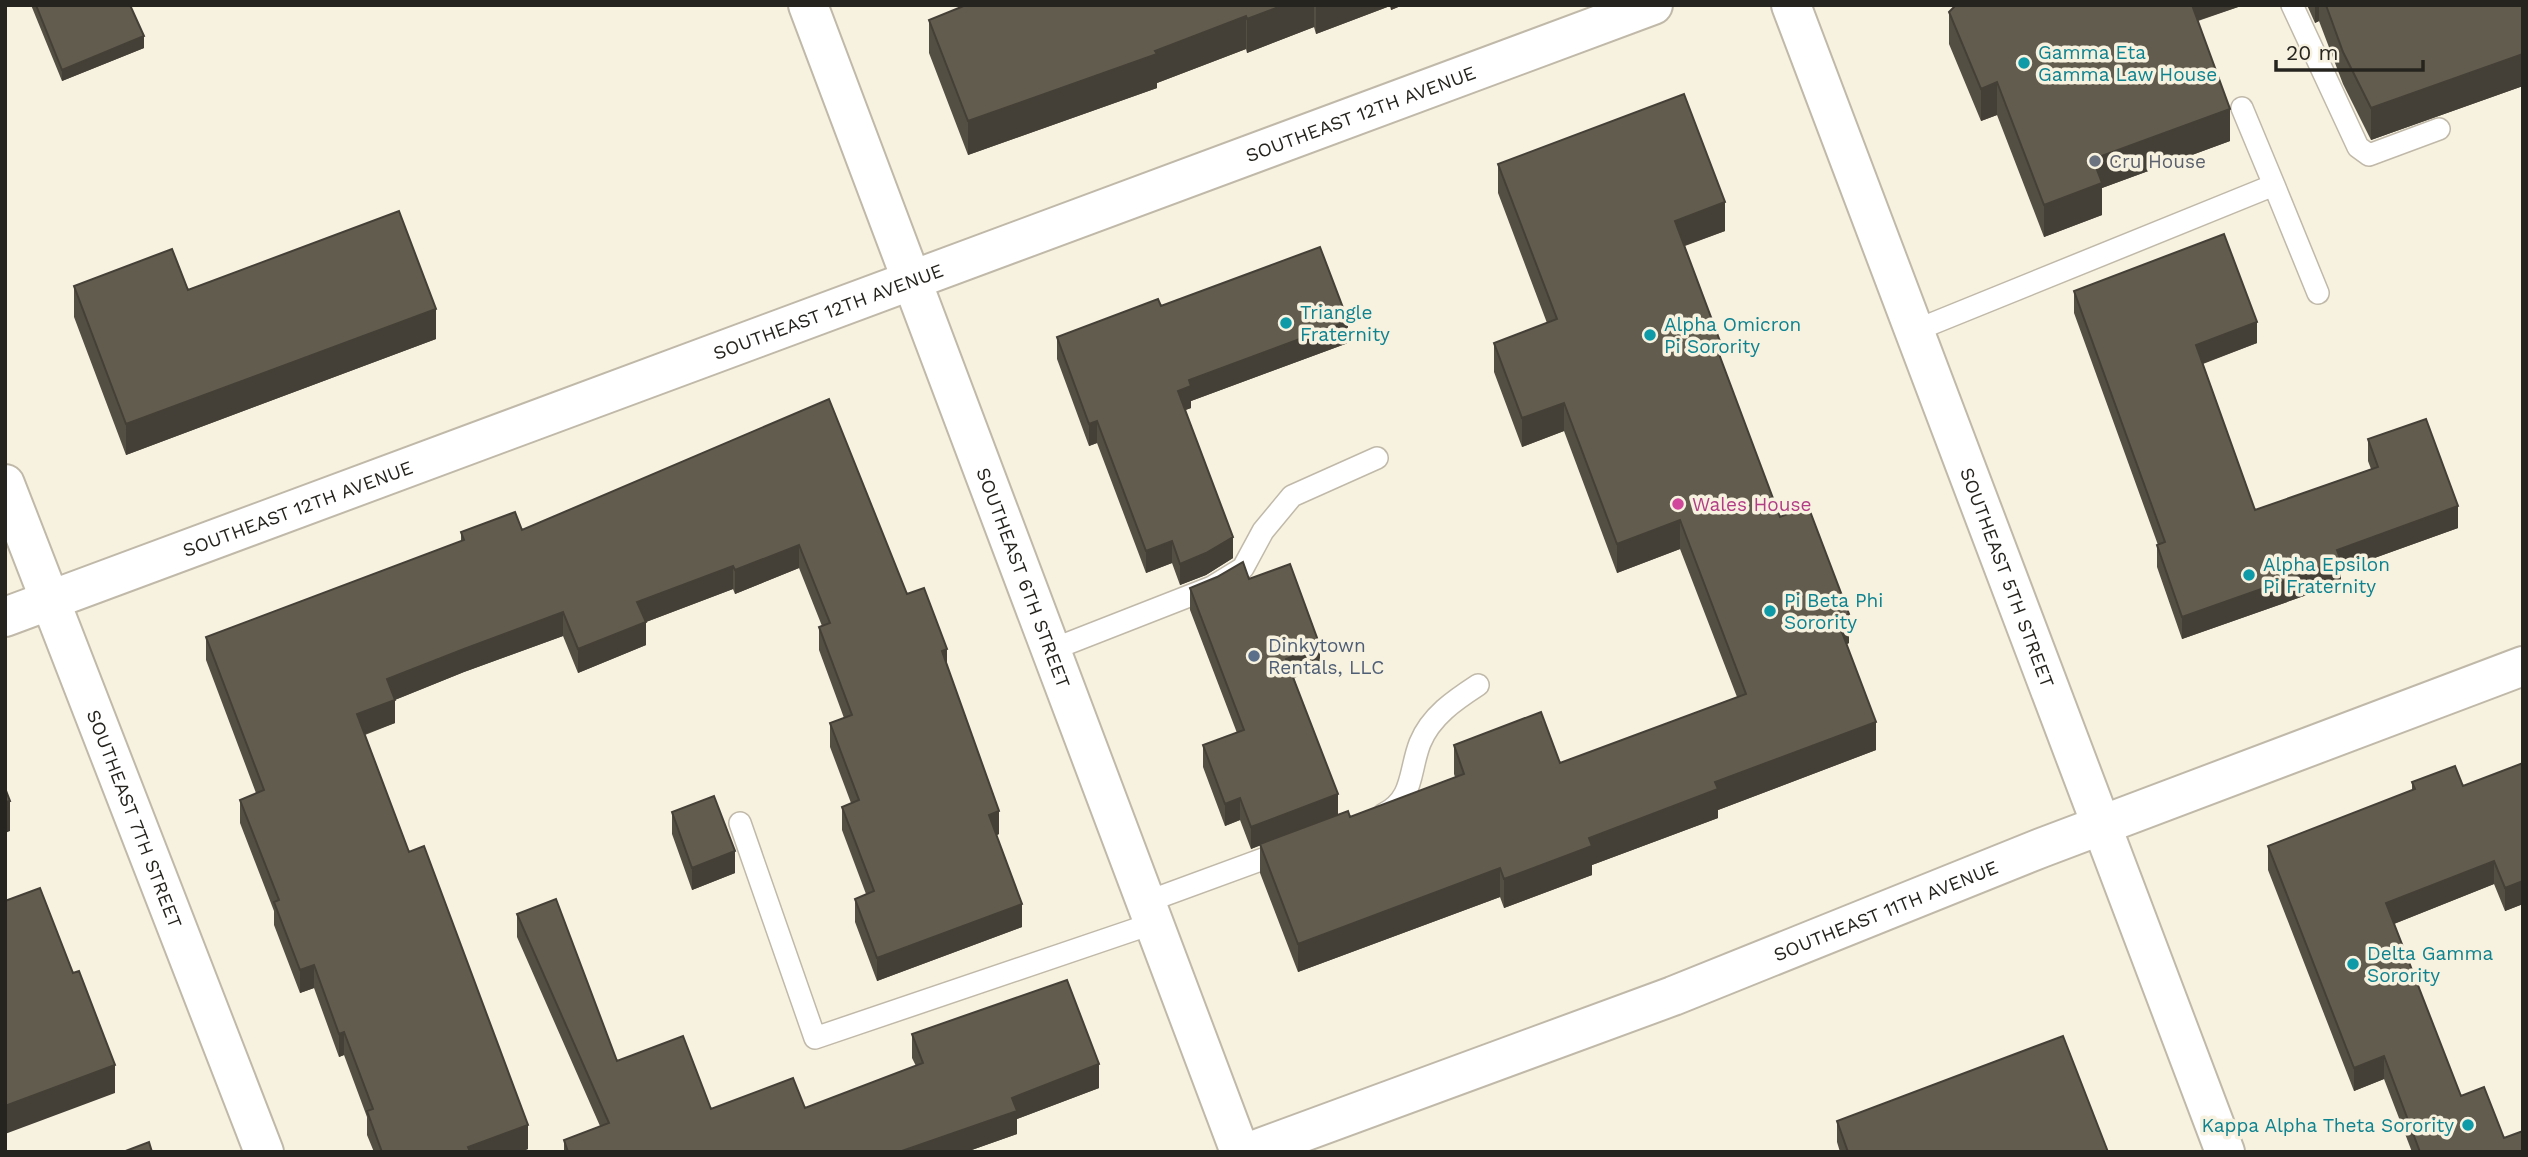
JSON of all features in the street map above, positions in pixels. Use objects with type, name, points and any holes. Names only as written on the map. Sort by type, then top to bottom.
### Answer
[{"type":"street","name":"SOUTHEAST 6TH STREET","points":[[808,5],[1240,1152]]},
{"type":"street","name":"SOUTHEAST 12TH AVENUE","points":[[5,617],[1653,5]]},
{"type":"street","name":"SOUTHEAST 5TH STREET","points":[[1791,5],[2225,1152]]},
{"type":"street","name":"SOUTHEAST 7TH STREET","points":[[5,484],[264,1152]]},
{"type":"street","name":"SOUTHEAST 11TH AVENUE","points":[[1249,1152],[1672,996],[2102,825],[2523,666]]},
{"type":"lane","points":[[2292,5],[2358,147],[2370,155],[2439,129]]},
{"type":"lane","points":[[2242,108],[2319,293]]},
{"type":"lane","points":[[1914,331],[2274,185]]},
{"type":"lane","points":[[1051,650],[1212,587],[1243,568],[1263,531],[1292,496],[1377,458]]},
{"type":"lane","points":[[1360,823],[1398,807],[1404,799],[1420,741],[1445,706],[1478,685]]},
{"type":"lane","points":[[740,823],[815,1038],[1150,912],[1310,842]]},
{"type":"building","points":[[36,5],[130,5],[144,36],[62,70]]},
{"type":"building","points":[[966,5],[1284,5],[1247,19],[1246,16],[1155,51],[1157,54],[968,121],[929,20]]},
{"type":"building","points":[[1956,5],[2192,5],[2230,109],[2093,159],[2102,183],[2044,205],[1997,82],[1981,89],[1949,12]]},
{"type":"building","points":[[2326,5],[2523,5],[2523,54],[2371,108],[2343,52]]},
{"type":"building","points":[[1684,94],[1725,202],[1675,221],[1721,344],[1716,346],[1780,517],[1808,506],[1849,614],[1837,619],[1876,722],[1715,782],[1718,789],[1589,838],[1592,846],[1504,879],[1500,868],[1298,944],[1260,844],[1348,811],[1350,817],[1464,774],[1454,745],[1541,712],[1560,763],[1746,694],[1680,520],[1617,544],[1564,403],[1522,418],[1494,343],[1557,319],[1498,164]]},
{"type":"building","points":[[399,211],[436,309],[126,424],[74,286],[172,249],[188,290]]},
{"type":"building","points":[[2224,234],[2257,322],[2196,345],[2255,510],[2378,467],[2368,439],[2426,419],[2458,506],[2337,550],[2341,561],[2182,617],[2157,545],[2165,542],[2074,291]]},
{"type":"building","points":[[1320,247],[1348,321],[1189,380],[1191,386],[1178,391],[1233,537],[1180,564],[1172,541],[1146,551],[1097,421],[1089,424],[1057,337],[1158,299],[1161,306]]},
{"type":"building","points":[[829,399],[907,594],[924,588],[947,649],[942,651],[999,811],[989,815],[1022,904],[877,958],[855,899],[874,891],[842,807],[859,800],[830,723],[852,715],[819,627],[830,623],[799,545],[735,570],[733,566],[637,602],[646,622],[578,649],[563,612],[464,649],[387,679],[395,700],[357,714],[409,852],[424,846],[528,1125],[468,1147],[470,1152],[382,1152],[367,1111],[373,1109],[344,1032],[339,1034],[314,965],[300,970],[274,902],[279,900],[240,800],[264,790],[206,637],[464,540],[461,532],[515,512],[522,530]]},
{"type":"building","points":[[1243,562],[1249,579],[1290,564],[1320,646],[1286,659],[1338,794],[1251,827],[1240,798],[1225,804],[1203,745],[1244,730],[1190,588]]},
{"type":"building","points":[[2523,763],[2523,881],[2505,888],[2494,861],[2386,903],[2461,1096],[2484,1087],[2504,1138],[2523,1131],[2523,1152],[2420,1152],[2384,1056],[2354,1068],[2268,846],[2415,789],[2412,782],[2455,766],[2463,786]]},
{"type":"building","points":[[5,788],[10,801],[5,802]]},
{"type":"building","points":[[714,796],[735,851],[692,868],[672,812]]},
{"type":"building","points":[[40,888],[73,973],[79,971],[115,1065],[5,1106],[5,901]]},
{"type":"building","points":[[556,899],[617,1061],[683,1036],[711,1109],[793,1078],[805,1108],[923,1063],[912,1034],[1067,980],[1099,1064],[1012,1098],[1017,1111],[899,1152],[568,1152],[564,1140],[609,1123],[517,914]]},
{"type":"building","points":[[2063,1036],[2108,1152],[1848,1152],[1837,1121]]},
{"type":"building","points":[[149,1142],[152,1152],[123,1152]]},
{"type":"place","name":"Gamma Eta Gamma Law House","points":[[2024,63]]},
{"type":"place","name":"Cru House","points":[[2095,161]]},
{"type":"place","name":"Triangle Fraternity","points":[[1286,323]]},
{"type":"place","name":"Alpha Omicron Pi Sorority","points":[[1650,335]]},
{"type":"place","name":"Wales House","points":[[1678,504]]},
{"type":"place","name":"Alpha Epsilon Pi Fraternity","points":[[2249,575]]},
{"type":"place","name":"Pi Beta Phi Sorority","points":[[1770,611]]},
{"type":"place","name":"Dinkytown Rentals, LLC","points":[[1254,656]]},
{"type":"place","name":"Delta Gamma Sorority","points":[[2353,964]]},
{"type":"place","name":"Kappa Alpha Theta Sorority","points":[[2468,1125]]}]
